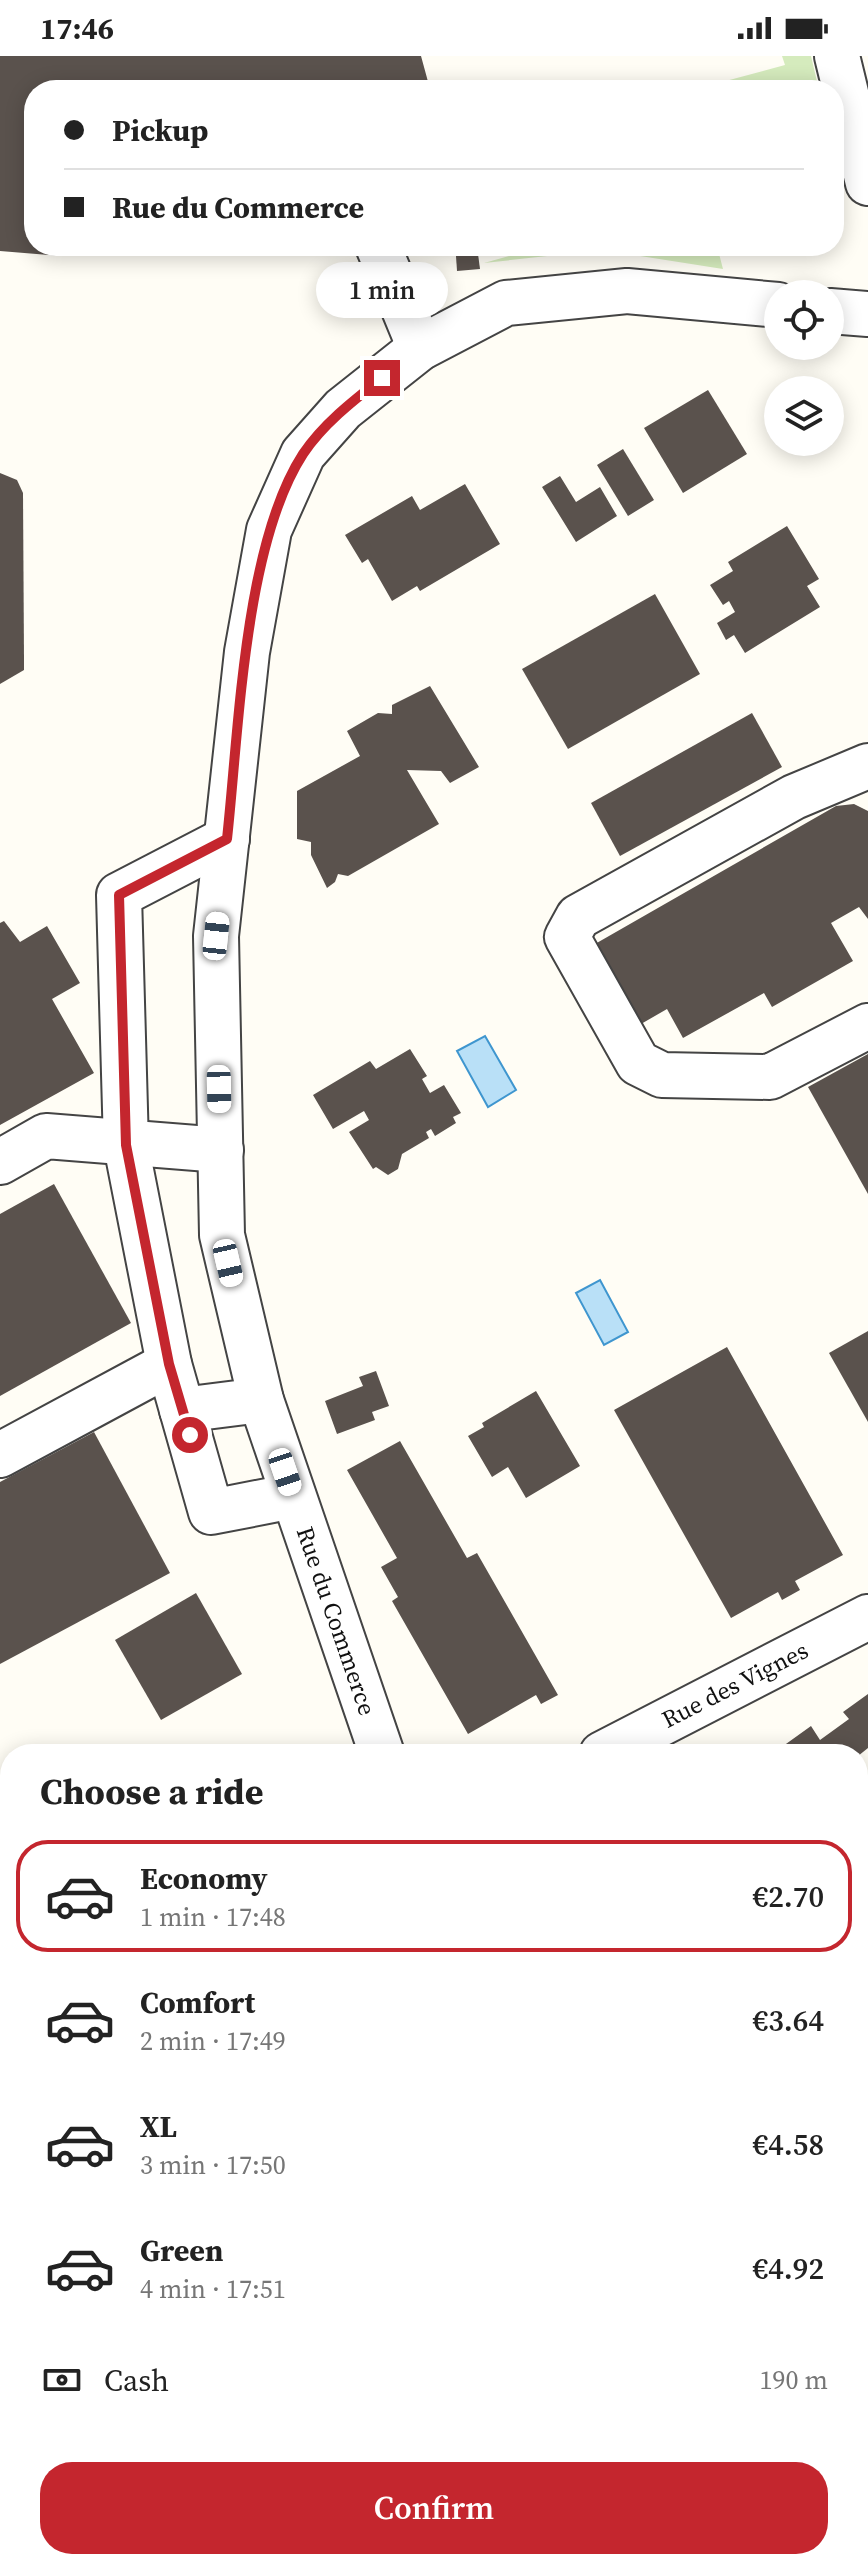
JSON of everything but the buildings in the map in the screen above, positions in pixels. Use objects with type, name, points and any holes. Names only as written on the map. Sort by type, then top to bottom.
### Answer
[{"type":"street","points":[[837,56],[843,80]]},
{"type":"street","points":[[844,85],[868,183]]},
{"type":"street","points":[[382,256],[420,348]]},
{"type":"street","name":"Rue du Commerce","points":[[379,1744],[261,1400],[222,1235],[216,936],[247,652],[269,530],[303,454],[343,409],[420,348],[506,303],[627,291],[764,304]]},
{"type":"street","points":[[844,312],[868,314]]},
{"type":"street","points":[[868,766],[794,797],[578,917],[567,937],[638,1063],[662,1075],[770,1077],[868,1026]]},
{"type":"street","points":[[227,839],[119,895],[126,1145],[169,1364],[211,1512],[293,1496]]},
{"type":"street","points":[[0,1162],[46,1136],[126,1145],[221,1150]]},
{"type":"street","points":[[0,1455],[169,1364]]},
{"type":"street","points":[[182,1410],[261,1400]]},
{"type":"street","name":"Rue des Vignes","points":[[621,1744],[868,1617]]},
{"type":"green space","points":[[782,56],[811,56],[817,80],[729,80],[785,65]]},
{"type":"green space","points":[[510,256],[548,256],[484,263]]},
{"type":"green space","points":[[640,256],[720,256],[723,269]]},
{"type":"water","points":[[485,1036],[516,1090],[488,1107],[457,1051]]},
{"type":"water","points":[[600,1280],[628,1332],[604,1345],[576,1293]]},
{"type":"route","points":[[190,1435],[169,1364],[126,1145],[119,895],[227,839],[247,652],[269,530],[303,454],[343,409],[382,378]]}]
